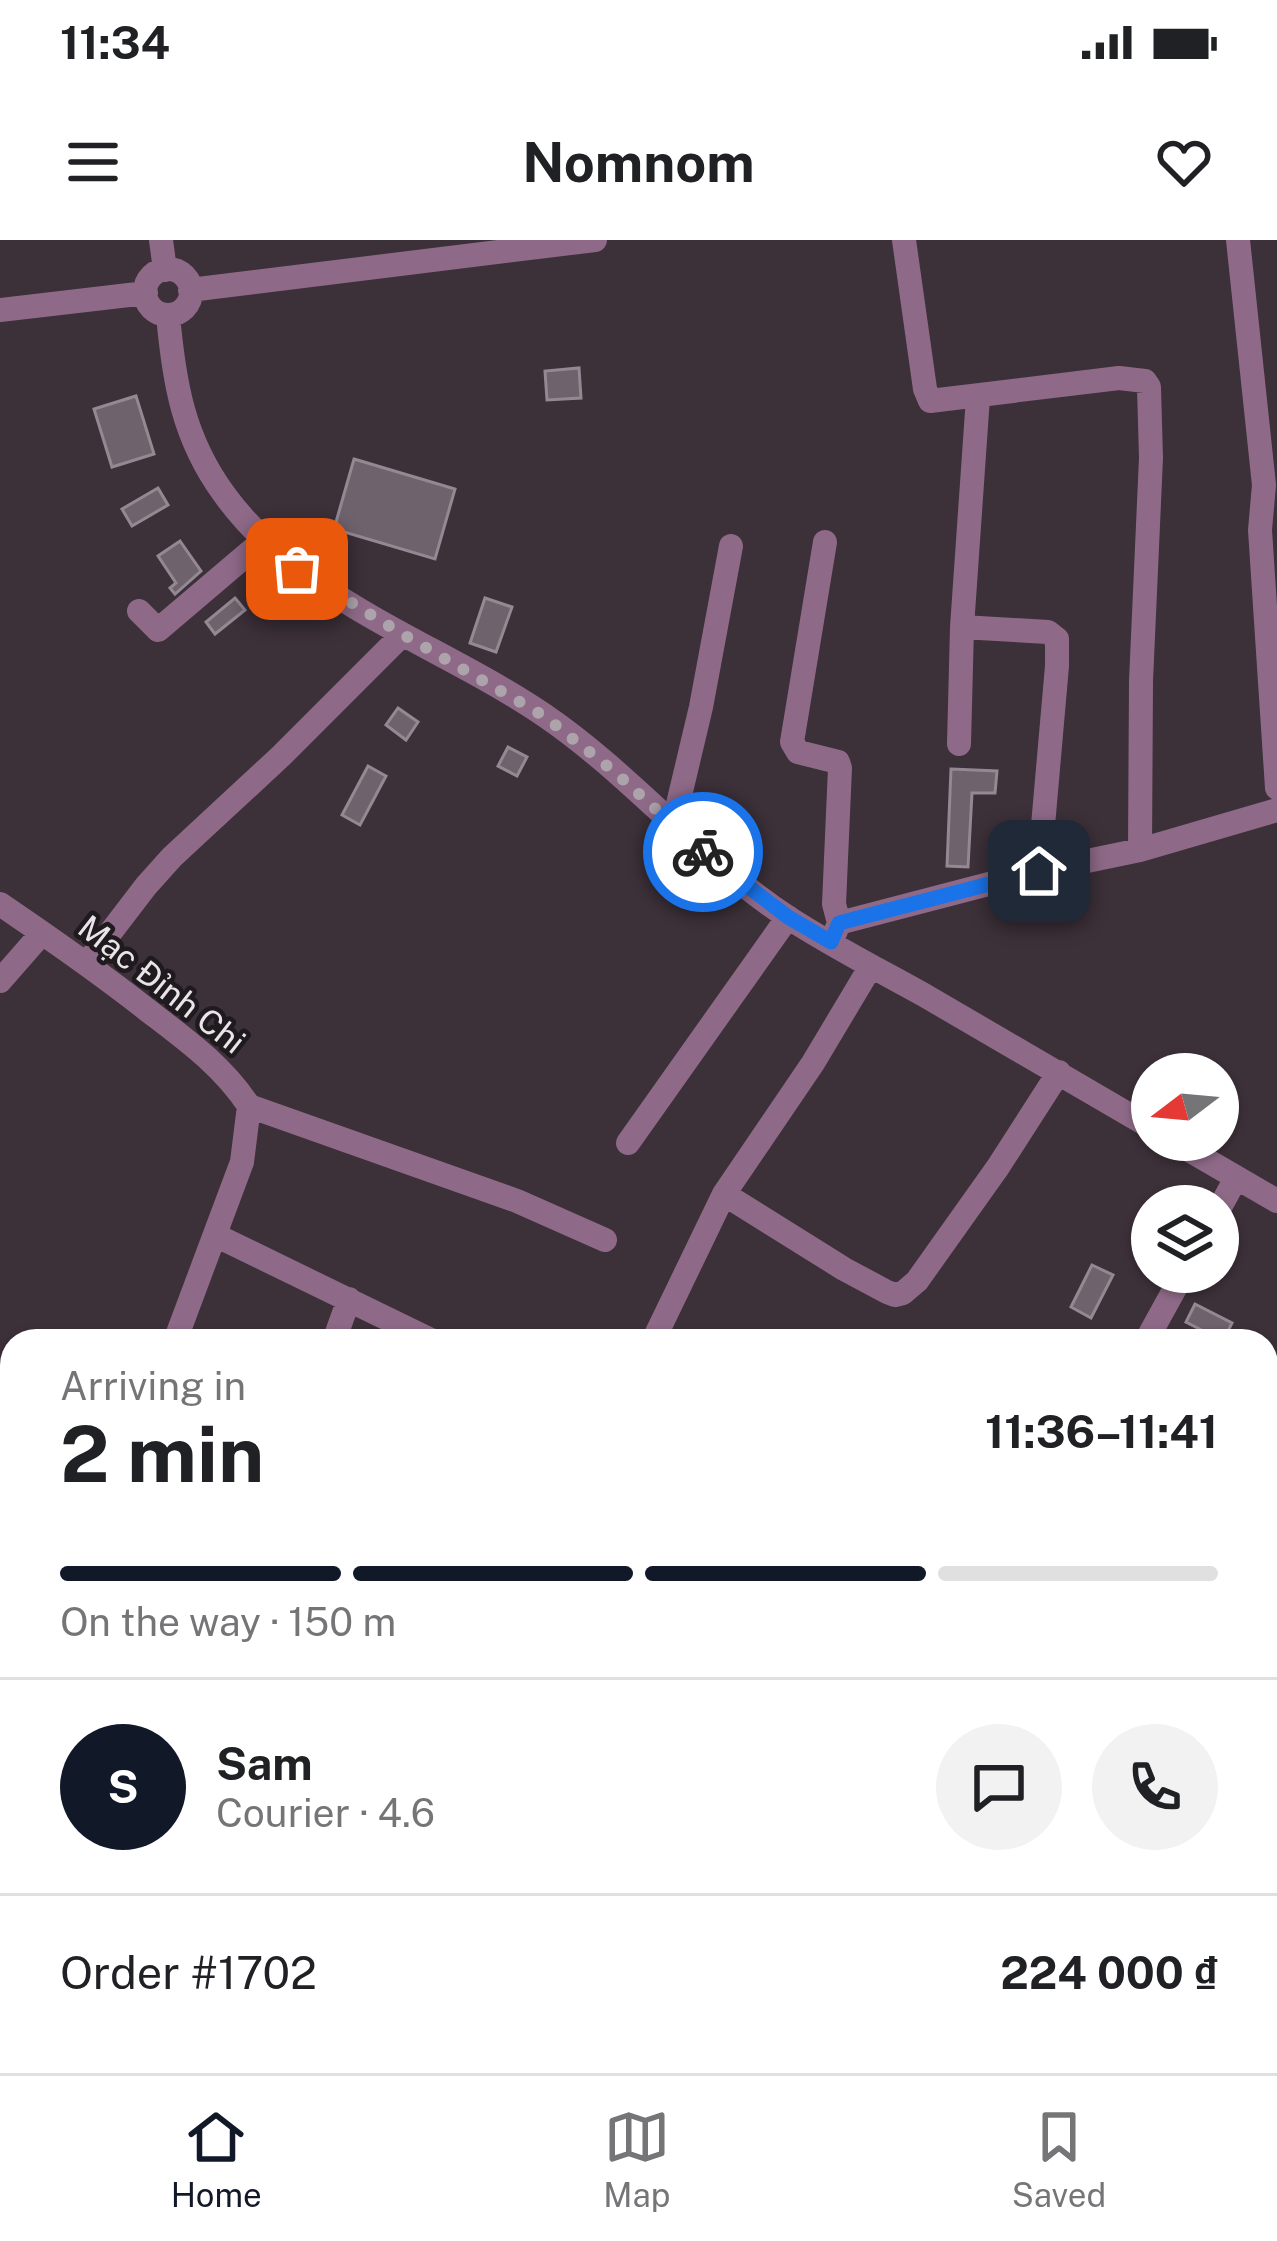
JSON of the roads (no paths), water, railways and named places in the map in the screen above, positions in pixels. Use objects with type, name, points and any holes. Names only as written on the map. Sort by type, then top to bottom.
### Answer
[{"type":"street","points":[[161,240],[165,270]]},
{"type":"street","points":[[190,290],[595,240]]},
{"type":"street","points":[[904,240],[928,398],[934,403],[1119,378],[1145,381],[1149,387],[1140,850]]},
{"type":"street","points":[[1238,240],[1264,485],[1270,503],[1261,530],[1277,788]]},
{"type":"street","points":[[165,270],[182,274],[190,290],[185,307],[168,314],[151,307],[146,293],[149,279],[165,270]]},
{"type":"street","points":[[0,310],[146,293]]},
{"type":"street","points":[[168,314],[173,372],[192,437],[225,496],[297,569],[544,716],[616,773],[691,843],[788,917],[835,933],[871,966],[1131,1115]]},
{"type":"street","points":[[959,744],[978,397]]},
{"type":"street","points":[[139,611],[158,630],[265,539]]},
{"type":"street","points":[[825,542],[792,742],[798,752],[832,759],[840,768],[835,933]]},
{"type":"street","points":[[673,825],[731,546]]},
{"type":"street","points":[[962,627],[1048,632],[1057,639],[1039,871]]},
{"type":"street","points":[[87,963],[172,857],[402,634]]},
{"type":"street","points":[[835,933],[1039,871],[1140,850],[1277,810]]},
{"type":"street","name":"Mạc Đỉnh Chi","points":[[0,904],[87,963],[209,1057],[249,1106],[242,1162],[180,1329]]},
{"type":"street","points":[[628,1143],[788,917]]},
{"type":"street","points":[[0,981],[42,933]]},
{"type":"street","points":[[659,1329],[724,1193],[813,1063],[871,966]]},
{"type":"street","points":[[724,1193],[844,1269],[887,1292],[903,1293],[917,1281],[998,1167],[1058,1072]]},
{"type":"street","points":[[249,1106],[518,1201],[605,1240]]},
{"type":"street","points":[[1207,1161],[1277,1201]]},
{"type":"street","points":[[1232,1185],[1236,1178]]},
{"type":"street","points":[[215,1234],[409,1329]]},
{"type":"street","points":[[1153,1329],[1173,1293]]},
{"type":"street","points":[[338,1329],[349,1299]]}]
